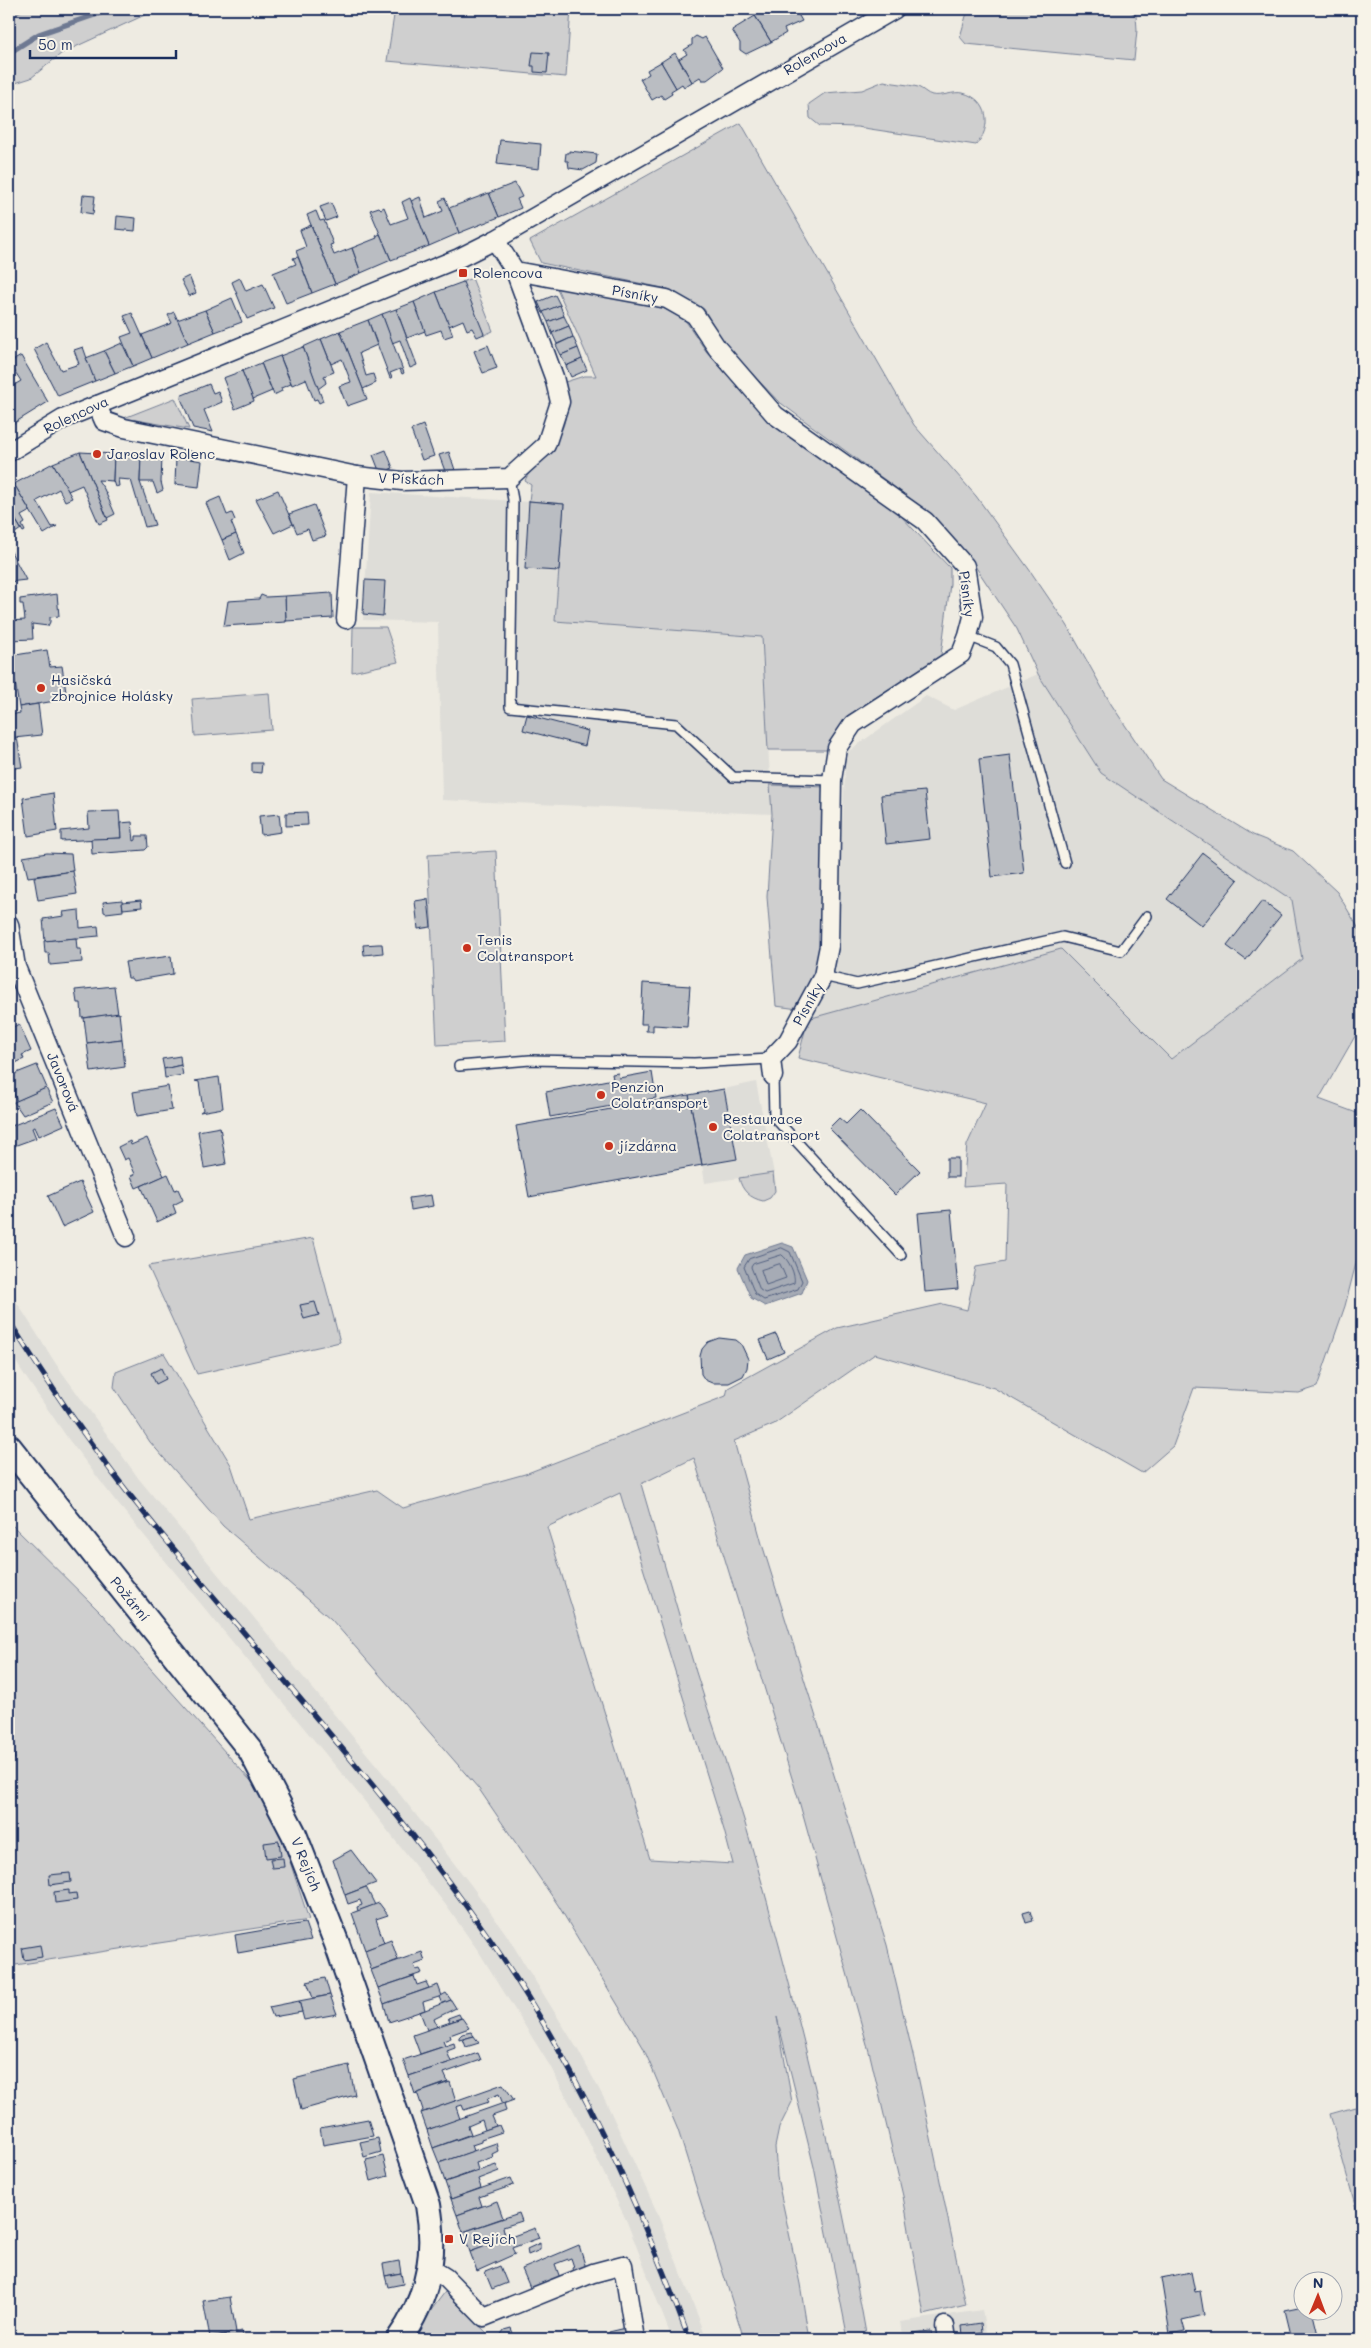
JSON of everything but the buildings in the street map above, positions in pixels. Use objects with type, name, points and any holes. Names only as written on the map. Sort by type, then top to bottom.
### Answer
[{"type":"street","name":"Rolencova","points":[[9,452],[63,419],[97,404],[459,258],[495,240],[895,9]]},
{"type":"street","points":[[495,240],[515,271],[554,377],[560,402],[546,445],[509,478]]},
{"type":"street","name":"Písníky","points":[[515,271],[667,299],[695,315],[717,348],[775,415],[925,521],[965,566],[972,617],[968,636],[961,654],[853,724],[837,748],[832,780],[829,946],[823,976],[772,1067]]},
{"type":"street","name":"V Pískách","points":[[97,404],[104,421],[124,428],[357,476],[402,481],[509,478]]},
{"type":"street","points":[[346,619],[357,476]]},
{"type":"street","name":"Javorová","points":[[9,924],[16,967],[126,1237]]},
{"type":"street","name":"Požární","points":[[9,1447],[251,1751]]},
{"type":"street","name":"V Rejích","points":[[251,1751],[294,1834],[337,1944],[423,2189],[432,2234],[430,2268],[422,2300],[399,2339]]},
{"type":"street","points":[[430,2268],[446,2278],[484,2317],[593,2273],[623,2265],[635,2339]]},
{"type":"lane","points":[[509,478],[513,500],[510,707],[676,724],[733,776],[832,780]]},
{"type":"lane","points":[[968,636],[996,647],[1010,664],[1065,863]]},
{"type":"lane","points":[[823,976],[857,984],[1063,937],[1121,951],[1147,916]]},
{"type":"lane","points":[[459,1066],[530,1060],[694,1063],[772,1067],[774,1117],[901,1255]]},
{"type":"shaded area","points":[[24,9],[153,9],[149,13],[62,53],[31,78],[9,85],[9,19]]},
{"type":"shaded area","points":[[395,9],[571,9],[566,77],[387,61]]},
{"type":"shaded area","points":[[972,9],[1127,10],[1136,15],[1137,30],[1134,60],[966,44],[960,37],[966,16]]},
{"type":"shaded area","points":[[884,81],[918,87],[932,95],[963,93],[972,97],[979,102],[986,115],[985,131],[976,145],[857,127],[820,126],[810,118],[809,104],[825,93],[862,90]]},
{"type":"shaded area","points":[[741,123],[914,425],[976,496],[1031,572],[1067,625],[1111,704],[1161,779],[1253,835],[1293,851],[1337,892],[1362,934],[1362,1024],[1319,1099],[1362,1115],[1362,1240],[1345,1306],[1317,1387],[1299,1393],[1194,1388],[1173,1446],[1142,1473],[994,1388],[875,1354],[774,1424],[734,1441],[762,1544],[887,1945],[918,2076],[966,2305],[924,2315],[903,2196],[870,2055],[799,1801],[694,1458],[641,1484],[696,1672],[744,1820],[797,2013],[842,2208],[867,2339],[848,2339],[814,2167],[777,2017],[792,2102],[779,2128],[775,2147],[777,2177],[800,2284],[809,2339],[744,2339],[678,2130],[643,2047],[558,1905],[479,1789],[331,1619],[223,1526],[150,1442],[114,1387],[116,1372],[164,1353],[231,1465],[249,1519],[377,1490],[403,1508],[525,1474],[726,1396],[728,1388],[837,1328],[943,1304],[967,1310],[976,1267],[1005,1262],[1007,1184],[963,1187],[967,1145],[986,1103],[798,1058],[808,1019],[1061,949],[1171,1059],[1302,959],[1292,900],[1101,773],[1038,674],[1017,629],[973,563],[931,514],[778,401],[724,344],[704,309],[668,289],[541,263],[530,241]],"holes":[[[620,1493],[733,1864],[650,1859],[547,1527]]]},
{"type":"shaded area","points":[[472,278],[493,331],[484,335],[462,282]]},
{"type":"shaded area","points":[[556,286],[661,307],[685,320],[706,351],[771,424],[899,514],[950,568],[950,584],[941,655],[847,716],[826,750],[768,750],[762,637],[555,621],[564,504],[529,501],[531,485],[525,481],[529,473],[560,434],[566,408],[562,383],[584,376],[596,376]]},
{"type":"shaded area","points":[[175,398],[189,429],[124,418]]},
{"type":"shaded area","points":[[371,492],[564,504],[555,621],[762,637],[772,814],[442,800],[438,622],[363,620]]},
{"type":"shaded area","points":[[353,627],[386,627],[398,662],[352,672]]},
{"type":"shaded area","points":[[1038,674],[1101,773],[1292,900],[1302,959],[1171,1059],[1061,949],[808,1019],[835,968],[846,753],[926,696],[954,710]]},
{"type":"shaded area","points":[[269,693],[272,730],[195,736],[192,699]]},
{"type":"shaded area","points":[[770,785],[826,787],[821,942],[814,983],[798,1009],[776,1006],[767,897],[772,814]]},
{"type":"shaded area","name":"Tenis Colatransport","points":[[496,851],[505,1041],[437,1045],[428,855]]},
{"type":"shaded area","points":[[756,1082],[776,1184],[775,1191],[770,1198],[763,1201],[756,1199],[745,1191],[739,1178],[705,1183],[702,1165],[737,1159],[724,1089]]},
{"type":"shaded area","points":[[773,1173],[775,1191],[770,1198],[763,1201],[747,1193],[742,1187],[739,1178]]},
{"type":"shaded area","points":[[313,1238],[340,1342],[197,1374],[148,1266]]},
{"type":"shaded area","points":[[9,1290],[56,1364],[139,1479],[387,1778],[471,1885],[506,1934],[578,2050],[606,2102],[656,2210],[707,2339],[672,2339],[627,2222],[577,2117],[550,2066],[479,1952],[445,1904],[362,1798],[114,1499],[69,1440],[29,1382],[9,1351]]},
{"type":"shaded area","points":[[9,1522],[102,1614],[259,1790],[279,1828],[309,1920],[9,1966]]},
{"type":"shaded area","points":[[1355,2107],[1362,2133],[1362,2210],[1357,2212],[1330,2114]]},
{"type":"shaded area","points":[[445,2292],[488,2334],[483,2339],[409,2339]]},
{"type":"shaded area","points":[[982,2310],[987,2339],[903,2339],[900,2322]]},
{"type":"water","points":[[782,1243],[793,1247],[807,1280],[802,1293],[765,1306],[751,1298],[738,1268],[745,1255]]},
{"type":"waterway","points":[[9,53],[39,34],[112,9]]},
{"type":"railway","points":[[9,1321],[36,1364],[125,1489],[358,1768],[449,1882],[491,1941],[550,2035],[602,2134],[648,2235],[689,2339]]},
{"type":"place","name":"Rolencova","points":[[463,273]]},
{"type":"place","name":"Jaroslav Rolenc","points":[[97,454]]},
{"type":"place","name":"Hasičská zbrojnice Holásky","points":[[41,688]]},
{"type":"place","name":"Tenis Colatransport","points":[[467,948]]},
{"type":"place","name":"Penzion Colatransport","points":[[601,1095]]},
{"type":"place","name":"Restaurace Colatransport","points":[[713,1127]]},
{"type":"place","name":"jízdárna","points":[[609,1146]]},
{"type":"place","name":"V Rejích","points":[[449,2239]]}]
